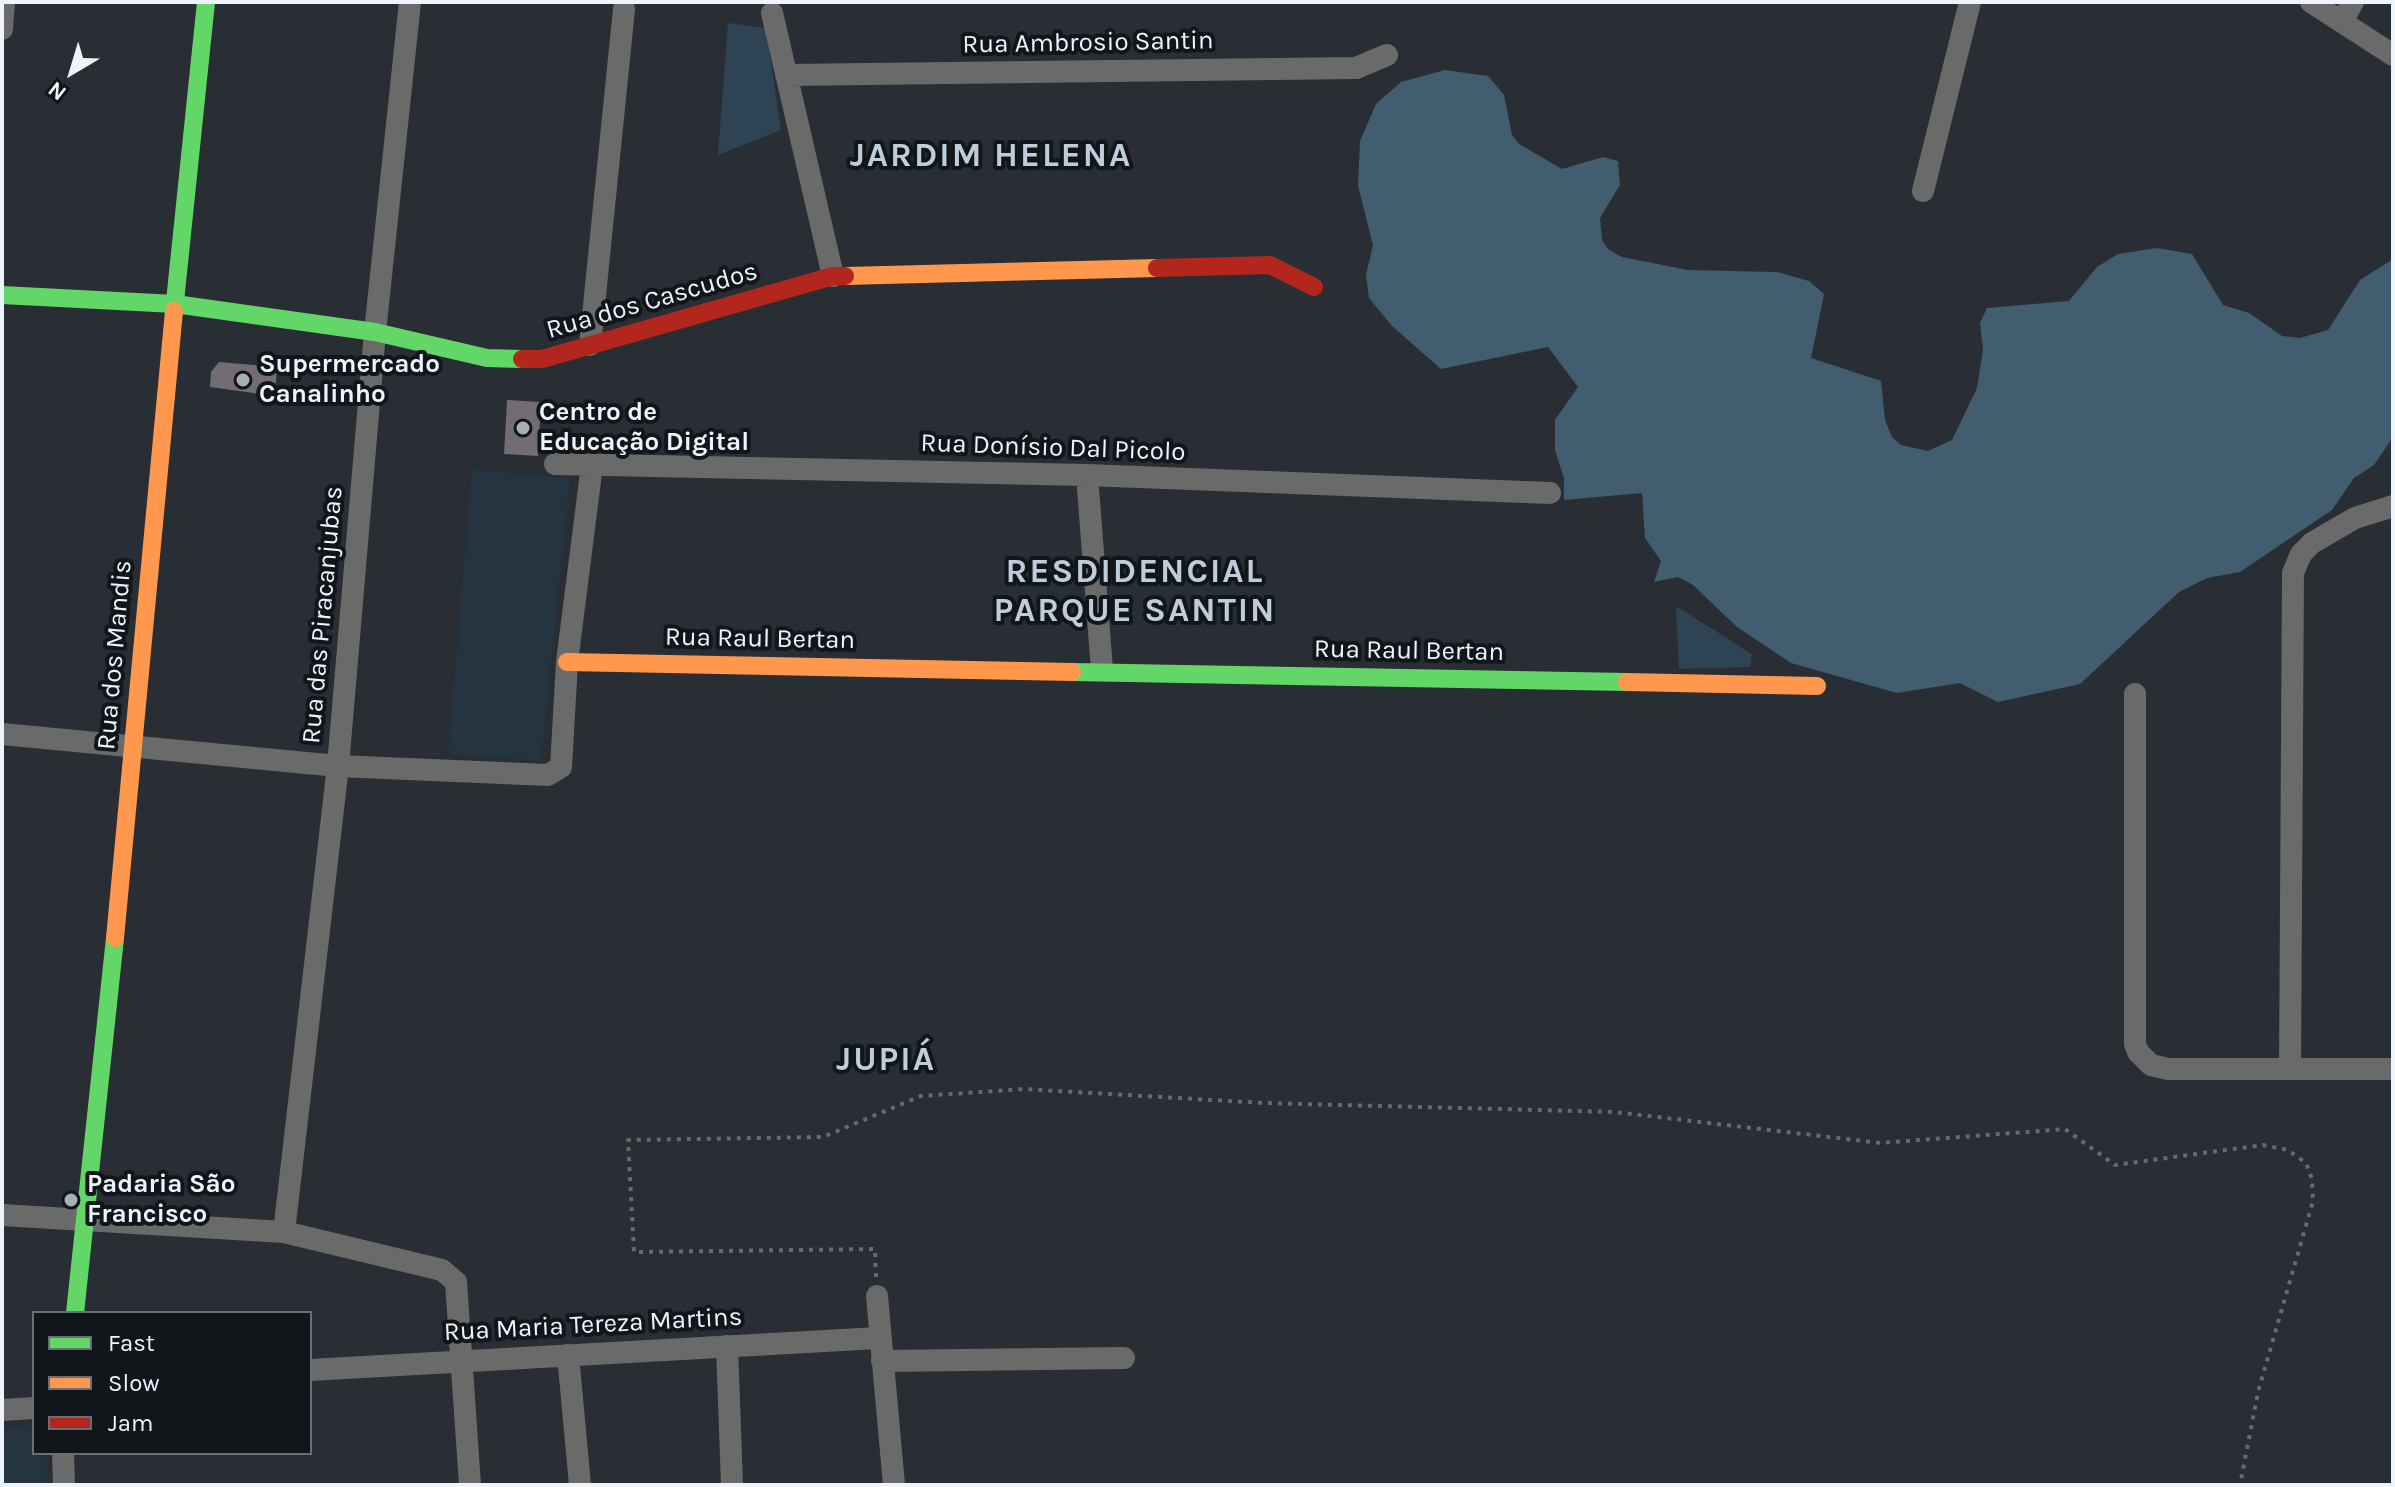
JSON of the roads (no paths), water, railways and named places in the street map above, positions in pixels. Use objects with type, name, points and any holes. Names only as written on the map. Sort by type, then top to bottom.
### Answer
[{"type":"street","points":[[2,29],[4,2]]},
{"type":"street","name":"Rua dos Mandis","points":[[75,1311],[135,748],[206,2]]},
{"type":"street","name":"Rua das Piracanjubas","points":[[284,1232],[338,766],[375,332],[410,2]]},
{"type":"street","points":[[1923,191],[1970,2]]},
{"type":"street","points":[[2311,2],[2348,11],[2393,55]]},
{"type":"street","points":[[590,345],[624,9]]},
{"type":"street","points":[[772,13],[833,276]]},
{"type":"street","name":"Rua Ambrosio Santin","points":[[786,75],[1356,68],[1387,55]]},
{"type":"street","name":"Rua dos Cascudos","points":[[2,295],[175,304],[375,332],[487,358],[542,359],[833,276],[1270,265],[1314,287]]},
{"type":"street","name":"Rua Donísio Dal Picolo","points":[[555,464],[1087,475],[1550,493]]},
{"type":"street","points":[[2,734],[338,766],[548,775],[561,767],[567,662],[592,465]]},
{"type":"street","points":[[1087,475],[1102,670]]},
{"type":"street","points":[[2290,1069],[2293,573],[2301,554],[2312,543],[2355,518],[2393,506]]},
{"type":"street","name":"Rua Raul Bertan","points":[[567,662],[1817,686]]},
{"type":"street","points":[[2135,694],[2135,1044],[2144,1059],[2159,1068],[2393,1069]]},
{"type":"street","points":[[2,1215],[284,1232],[430,1265],[449,1274],[456,1282],[470,1485]]},
{"type":"street","points":[[877,1296],[878,1338],[894,1485]]},
{"type":"street","name":"Rua Maria Tereza Martins","points":[[312,1370],[878,1338]]},
{"type":"street","points":[[727,1346],[732,1485]]},
{"type":"street","points":[[568,1355],[580,1485]]},
{"type":"street","points":[[882,1361],[1124,1358]]},
{"type":"street","points":[[2,1410],[32,1408]]},
{"type":"street","points":[[63,1455],[64,1485]]},
{"type":"place","name":"Supermercado Canalinho","points":[[243,380]]},
{"type":"place","name":"Centro de Educação Digital","points":[[523,428]]},
{"type":"place","name":"Padaria São Francisco","points":[[71,1200]]},
{"type":"district","name":"JARDIM HELENA","points":[[991,156]]},
{"type":"district","name":"RESDIDENCIAL PARQUE SANTIN","points":[[1135,592]]},
{"type":"district","name":"JUPIÁ","points":[[886,1060]]}]
